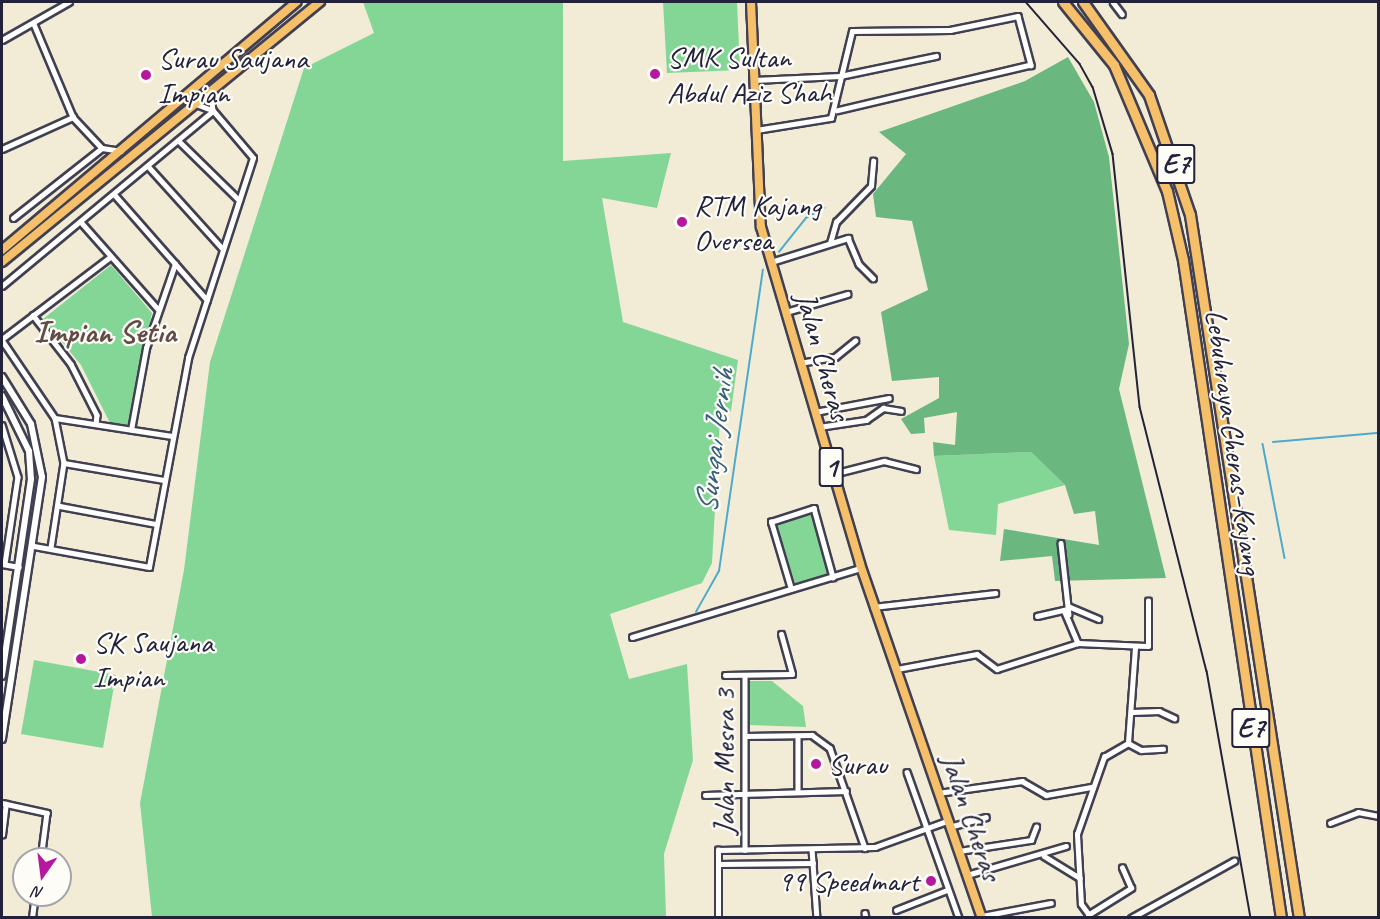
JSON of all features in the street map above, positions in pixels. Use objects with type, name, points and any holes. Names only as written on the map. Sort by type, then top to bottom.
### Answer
[{"type":"highway","points":[[2,262],[320,2]]},
{"type":"highway","name":"Lebuhraya Cheras–Kajang","points":[[1063,2],[1114,65],[1167,191],[1183,260],[1281,918]]},
{"type":"highway","name":"Lebuhraya Cheras–Kajang","points":[[1083,2],[1149,95],[1190,215],[1299,918]]},
{"type":"highway","points":[[2,250],[293,3]]},
{"type":"main road","name":"Jalan Cheras","points":[[751,2],[753,130],[758,208],[771,262],[873,607],[982,917]]},
{"type":"street","points":[[2,40],[34,24],[69,2]]},
{"type":"street","points":[[1113,2],[1122,14]]},
{"type":"street","points":[[753,130],[828,120],[837,111],[1031,65],[1033,60],[1018,16],[1012,15],[950,30],[883,28],[847,36],[837,111]]},
{"type":"street","points":[[34,24],[74,117],[102,148],[120,151]]},
{"type":"street","points":[[752,80],[840,76],[936,56]]},
{"type":"street","points":[[212,89],[213,111]]},
{"type":"street","points":[[34,546],[149,567],[172,436],[222,248],[253,158],[213,111],[192,105]]},
{"type":"street","points":[[2,286],[213,111]]},
{"type":"street","points":[[2,149],[74,117]]},
{"type":"street","points":[[178,140],[239,200]]},
{"type":"street","points":[[102,148],[102,167]]},
{"type":"street","points":[[13,218],[102,148]]},
{"type":"street","points":[[830,243],[836,222],[871,186],[873,161]]},
{"type":"street","points":[[148,166],[222,248]]},
{"type":"street","points":[[114,195],[207,300]]},
{"type":"street","points":[[81,222],[158,309]]},
{"type":"street","points":[[771,262],[830,243],[852,240],[859,264],[873,278]]},
{"type":"street","points":[[51,548],[60,506],[64,463],[55,418],[2,340],[110,257]]},
{"type":"street","points":[[131,430],[158,309],[175,264]]},
{"type":"street","points":[[785,312],[846,294]]},
{"type":"street","points":[[33,315],[71,364],[97,415],[96,424]]},
{"type":"street","points":[[800,363],[835,357],[855,341]]},
{"type":"street","points":[[2,377],[31,424],[39,452],[39,501],[34,546],[2,738]]},
{"type":"street","points":[[2,396],[29,452],[29,500],[2,676]]},
{"type":"street","points":[[815,412],[889,398]]},
{"type":"street","points":[[819,426],[866,420],[884,408],[901,411]]},
{"type":"street","points":[[55,418],[172,436]]},
{"type":"street","points":[[2,425],[18,477],[3,564],[19,567]]},
{"type":"street","points":[[833,474],[884,461],[916,469]]},
{"type":"street","points":[[64,463],[164,480]]},
{"type":"street","points":[[29,500],[39,501]]},
{"type":"street","points":[[60,506],[156,524]]},
{"type":"street","points":[[791,589],[771,522],[814,508],[833,577]]},
{"type":"street","points":[[1061,543],[1069,615],[1078,643]]},
{"type":"street","points":[[632,637],[861,568]]},
{"type":"street","points":[[873,607],[995,593]]},
{"type":"street","points":[[894,670],[977,654],[997,669],[1078,643],[1136,648],[1148,646],[1148,601]]},
{"type":"street","points":[[1068,606],[1098,619]]},
{"type":"street","points":[[1037,616],[1058,607],[1069,615]]},
{"type":"street","points":[[725,675],[794,673],[781,634]]},
{"type":"street","points":[[1128,743],[1136,648]]},
{"type":"street","name":"Jalan Mesra 3","points":[[745,675],[745,850]]},
{"type":"street","points":[[1132,712],[1159,711],[1174,718]]},
{"type":"street","points":[[745,736],[812,735],[830,748],[865,848]]},
{"type":"street","points":[[798,736],[798,792]]},
{"type":"street","points":[[1128,743],[1141,750],[1163,749]]},
{"type":"street","points":[[1122,868],[1131,888],[1089,916],[1081,904],[1077,834],[1104,757],[1128,743]]},
{"type":"street","points":[[907,772],[947,890],[959,918]]},
{"type":"street","points":[[938,793],[1022,781],[1046,795],[1092,787]]},
{"type":"street","points":[[705,795],[846,791]]},
{"type":"street","points":[[2,835],[4,803],[47,813],[43,847]]},
{"type":"street","points":[[1330,823],[1358,812],[1378,816]]},
{"type":"street","points":[[718,918],[718,850],[865,848],[927,829],[986,817]]},
{"type":"street","points":[[958,851],[1031,840],[1036,827]]},
{"type":"street","points":[[967,875],[1044,856],[1066,846]]},
{"type":"street","points":[[812,849],[816,918]]},
{"type":"street","points":[[1044,856],[1080,879]]},
{"type":"street","points":[[1131,918],[1234,861]]},
{"type":"street","points":[[718,864],[813,863]]},
{"type":"street","points":[[896,910],[947,890]]},
{"type":"street","points":[[982,917],[1051,903]]},
{"type":"green space","points":[[363,2],[563,2],[563,161],[671,153],[657,208],[602,198],[623,322],[738,360],[731,411],[720,419],[712,563],[702,583],[610,614],[629,679],[687,664],[693,760],[664,854],[666,917],[152,917],[140,803],[184,570],[210,362],[304,68],[374,33]]},
{"type":"green space","points":[[663,2],[737,2],[740,70],[667,73]]},
{"type":"green space","points":[[1068,57],[1094,102],[1109,157],[1129,344],[1119,389],[1166,578],[1055,581],[1052,556],[1000,561],[1004,529],[1099,545],[1095,511],[1074,514],[1065,485],[1031,452],[934,456],[933,442],[955,445],[957,412],[924,418],[925,433],[911,434],[901,419],[939,398],[939,377],[892,381],[881,312],[928,290],[912,221],[876,217],[873,194],[906,154],[879,132],[1025,81]]},
{"type":"green space","points":[[111,265],[152,313],[128,425],[110,423],[81,365],[43,319]]},
{"type":"green space","points":[[1031,452],[1065,485],[998,504],[996,535],[949,530],[934,456]]},
{"type":"green space","points":[[812,514],[831,575],[796,586],[777,525]]},
{"type":"green space","points":[[34,660],[116,675],[103,748],[21,734]]},
{"type":"green space","points":[[748,681],[772,681],[803,706],[806,727],[747,725]]},
{"type":"waterway","name":"Sungai Jernih","points":[[779,252],[806,218],[824,208]]},
{"type":"waterway","name":"Sungai Jernih","points":[[696,612],[719,571],[763,270]]},
{"type":"waterway","points":[[1273,442],[1377,433]]},
{"type":"waterway","points":[[1263,444],[1285,558]]},
{"type":"railway","points":[[1026,2],[1080,64],[1093,87],[1113,154],[1140,407],[1207,671],[1251,918]]},
{"type":"place","name":"SMK Sultan Abdul Aziz Shah","points":[[655,74]]},
{"type":"place","name":"Surau Saujana Impian","points":[[146,75]]},
{"type":"place","name":"RTM Kajang Oversea","points":[[682,222]]},
{"type":"place","name":"SK Saujana Impian","points":[[81,659]]},
{"type":"place","name":"Surau","points":[[816,764]]},
{"type":"place","name":"99 Speedmart","points":[[931,881]]},
{"type":"district","name":"Impian Setia","points":[[105,332]]}]
